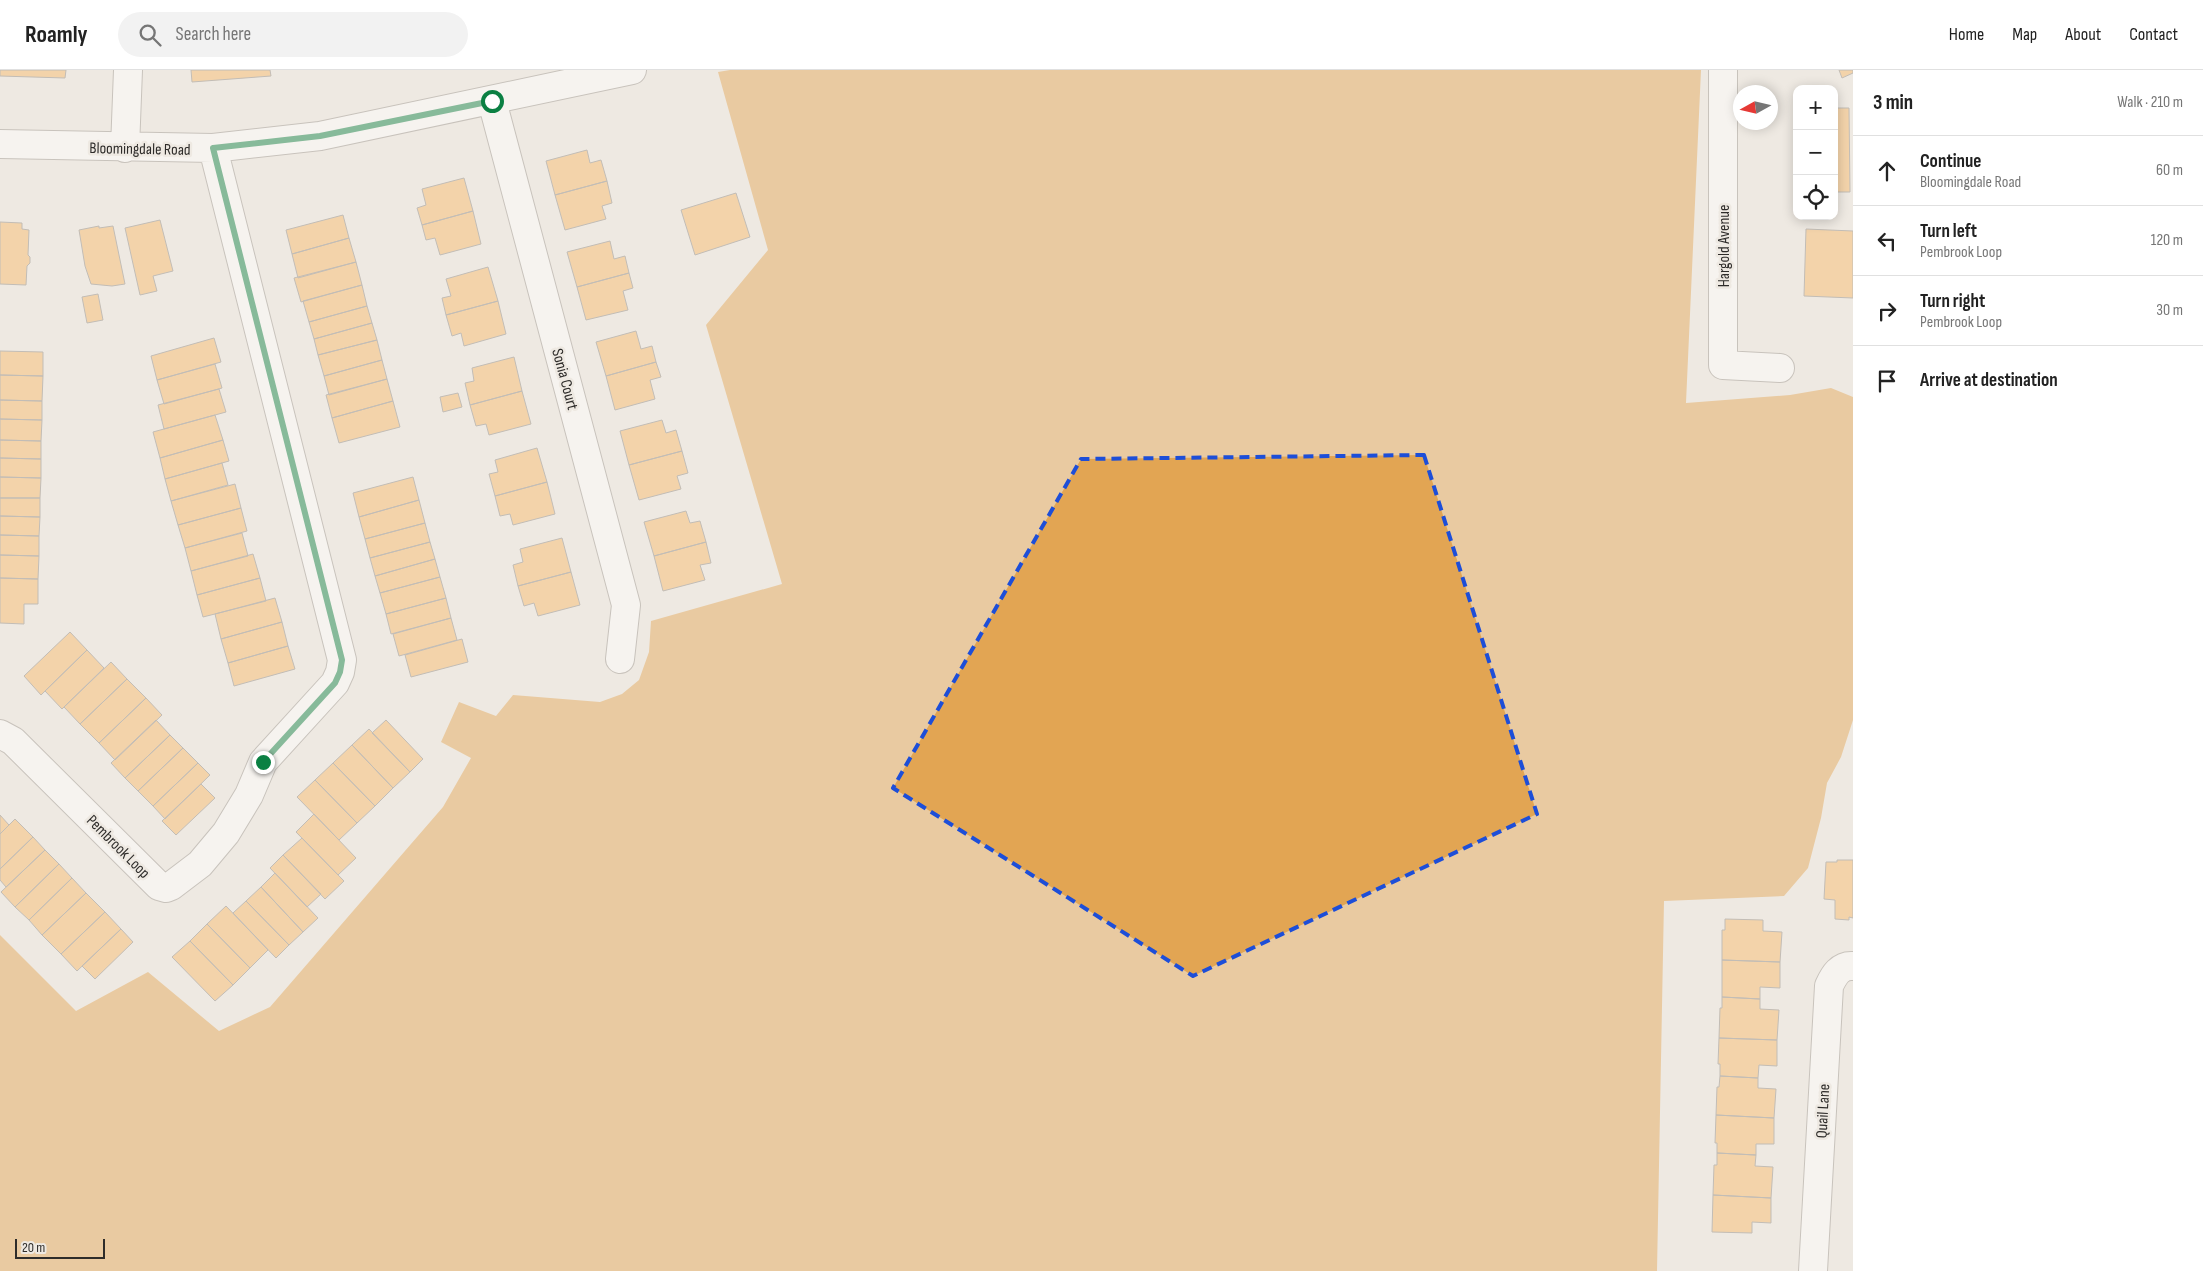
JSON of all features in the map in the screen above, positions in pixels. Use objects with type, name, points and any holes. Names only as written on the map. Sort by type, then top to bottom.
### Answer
[{"type":"street","points":[[125,148],[128,70]]},
{"type":"street","name":"Hargold Avenue","points":[[1723,70],[1723,365],[1780,368]]},
{"type":"street","name":"Bloomingdale Road","points":[[0,144],[125,148],[213,148],[320,136],[492,101],[614,72]]},
{"type":"street","name":"Sonia Court","points":[[492,101],[626,605],[620,659]]},
{"type":"street","name":"Pembrook Loop","points":[[0,734],[13,741],[159,886],[166,888],[172,886],[200,864],[226,833],[249,795],[263,762],[335,683],[340,672],[342,660],[340,651],[213,148]]},
{"type":"street","name":"Quail Lane","points":[[1812,1271],[1829,986],[1834,975],[1842,968],[1853,966]]},
{"type":"highlighted area","points":[[1424,455],[1537,814],[1193,976],[893,788],[1081,459]]},
{"type":"shaded area","points":[[730,70],[1701,70],[1686,403],[1790,395],[1831,388],[1853,397],[1853,720],[1841,757],[1827,783],[1821,818],[1808,868],[1784,896],[1664,901],[1657,1271],[0,1271],[0,935],[76,1011],[148,972],[219,1031],[270,1007],[443,807],[471,758],[441,742],[459,702],[496,716],[513,695],[600,702],[622,694],[639,680],[649,652],[651,621],[782,584],[706,325],[768,250],[718,72]]},
{"type":"building","points":[[0,70],[66,70],[65,78],[0,76]]},
{"type":"building","points":[[191,70],[270,70],[271,76],[192,82]]},
{"type":"building","points":[[1839,70],[1853,70],[1853,73],[1842,78]]},
{"type":"building","points":[[1838,108],[1849,108],[1850,192],[1838,192]]},
{"type":"building","points":[[587,150],[590,163],[601,160],[607,181],[555,195],[546,161]]},
{"type":"building","points":[[464,178],[473,211],[422,225],[417,208],[426,205],[422,189]]},
{"type":"building","points":[[607,181],[612,203],[602,206],[606,219],[565,230],[555,195]]},
{"type":"building","points":[[736,193],[750,237],[695,255],[681,210]]},
{"type":"building","points":[[473,211],[481,244],[440,255],[435,238],[426,240],[422,225]]},
{"type":"building","points":[[343,215],[349,238],[292,254],[286,230]]},
{"type":"building","points":[[160,220],[173,271],[153,276],[157,291],[140,295],[125,228]]},
{"type":"building","points":[[0,222],[22,223],[22,229],[29,230],[28,255],[30,263],[27,266],[26,285],[0,284]]},
{"type":"building","points":[[99,226],[99,228],[113,226],[125,284],[112,286],[91,284],[85,266],[79,230]]},
{"type":"building","points":[[1806,229],[1853,231],[1853,298],[1804,296]]},
{"type":"building","points":[[349,238],[356,262],[298,278],[292,254]]},
{"type":"building","points":[[610,241],[614,259],[625,256],[629,273],[577,287],[567,252]]},
{"type":"building","points":[[356,262],[362,285],[301,302],[294,278]]},
{"type":"building","points":[[488,267],[498,301],[446,315],[442,298],[451,296],[446,279]]},
{"type":"building","points":[[629,273],[633,288],[623,291],[628,310],[586,320],[577,287]]},
{"type":"building","points":[[362,285],[367,306],[309,322],[303,301]]},
{"type":"building","points":[[98,294],[103,320],[87,323],[82,297]]},
{"type":"building","points":[[498,301],[506,334],[464,346],[461,333],[452,336],[446,315]]},
{"type":"building","points":[[367,306],[372,323],[314,339],[309,322]]},
{"type":"building","points":[[372,323],[377,340],[318,355],[314,339]]},
{"type":"building","points":[[636,331],[641,349],[652,346],[656,362],[606,376],[596,342]]},
{"type":"building","points":[[214,338],[221,362],[157,380],[151,356]]},
{"type":"building","points":[[377,340],[382,360],[324,376],[318,355]]},
{"type":"building","points":[[0,351],[43,352],[43,376],[0,375]]},
{"type":"building","points":[[514,357],[522,391],[470,405],[465,383],[474,381],[472,368]]},
{"type":"building","points":[[382,360],[387,379],[329,395],[324,376]]},
{"type":"building","points":[[656,362],[661,377],[650,380],[655,399],[615,410],[606,376]]},
{"type":"building","points":[[215,364],[222,388],[164,404],[157,380]]},
{"type":"building","points":[[0,375],[43,376],[42,401],[0,400]]},
{"type":"building","points":[[387,379],[393,401],[332,418],[326,395]]},
{"type":"building","points":[[219,389],[226,412],[164,429],[158,405]]},
{"type":"building","points":[[522,391],[531,424],[489,435],[486,424],[476,426],[470,405]]},
{"type":"building","points":[[458,393],[462,407],[443,412],[440,397]]},
{"type":"building","points":[[0,400],[42,401],[42,420],[0,419]]},
{"type":"building","points":[[393,401],[400,427],[339,443],[332,418]]},
{"type":"building","points":[[215,415],[223,440],[160,458],[153,432]]},
{"type":"building","points":[[0,419],[42,420],[41,441],[0,440]]},
{"type":"building","points":[[662,420],[666,433],[676,430],[682,451],[629,465],[620,431]]},
{"type":"building","points":[[0,440],[41,441],[41,459],[0,458]]},
{"type":"building","points":[[223,440],[229,461],[165,479],[160,458]]},
{"type":"building","points":[[537,448],[547,482],[495,496],[489,474],[498,472],[495,460]]},
{"type":"building","points":[[682,451],[688,473],[677,476],[681,489],[639,500],[629,465]]},
{"type":"building","points":[[0,458],[41,459],[41,478],[0,477]]},
{"type":"building","points":[[222,463],[228,485],[171,501],[165,479]]},
{"type":"building","points":[[0,477],[41,478],[40,498],[0,498]]},
{"type":"building","points":[[413,477],[419,500],[359,517],[353,493]]},
{"type":"building","points":[[547,482],[555,514],[513,525],[510,514],[500,516],[495,496]]},
{"type":"building","points":[[235,484],[241,508],[178,525],[171,501]]},
{"type":"building","points":[[0,498],[40,498],[40,517],[0,516]]},
{"type":"building","points":[[419,500],[425,523],[365,539],[359,517]]},
{"type":"building","points":[[241,508],[247,531],[185,548],[178,525]]},
{"type":"building","points":[[686,511],[690,523],[700,521],[706,542],[654,556],[644,522]]},
{"type":"building","points":[[0,516],[40,517],[39,536],[0,535]]},
{"type":"building","points":[[425,523],[430,542],[370,558],[365,539]]},
{"type":"building","points":[[242,533],[248,556],[191,571],[185,548]]},
{"type":"building","points":[[0,535],[39,536],[39,556],[0,555]]},
{"type":"building","points":[[562,538],[571,572],[518,586],[513,565],[523,562],[520,549]]},
{"type":"building","points":[[430,542],[435,559],[375,576],[370,558]]},
{"type":"building","points":[[706,542],[711,563],[700,565],[705,580],[663,591],[654,556]]},
{"type":"building","points":[[253,554],[260,578],[197,595],[191,571]]},
{"type":"building","points":[[0,555],[39,556],[38,579],[0,578]]},
{"type":"building","points":[[435,559],[440,577],[380,593],[375,576]]},
{"type":"building","points":[[571,572],[580,605],[538,616],[534,603],[524,606],[518,586]]},
{"type":"building","points":[[440,577],[446,598],[386,614],[380,593]]},
{"type":"building","points":[[0,578],[38,579],[38,604],[24,604],[24,624],[0,623]]},
{"type":"building","points":[[260,578],[266,601],[203,617],[197,595]]},
{"type":"building","points":[[275,598],[282,622],[221,639],[215,614]]},
{"type":"building","points":[[446,598],[451,618],[391,634],[386,614]]},
{"type":"building","points":[[451,618],[457,640],[399,656],[393,634]]},
{"type":"building","points":[[282,622],[288,646],[228,663],[221,639]]},
{"type":"building","points":[[70,632],[87,650],[41,695],[24,676]]},
{"type":"building","points":[[462,639],[468,662],[411,677],[405,655]]},
{"type":"building","points":[[288,646],[295,669],[234,686],[228,663]]},
{"type":"building","points":[[87,650],[104,668],[62,709],[45,691]]},
{"type":"building","points":[[111,662],[127,679],[80,724],[64,707]]},
{"type":"building","points":[[127,679],[146,698],[99,743],[80,724]]},
{"type":"building","points":[[146,698],[162,715],[115,760],[99,743]]},
{"type":"building","points":[[156,720],[170,735],[125,778],[111,763]]},
{"type":"building","points":[[386,720],[423,759],[410,772],[372,733]]},
{"type":"building","points":[[369,729],[410,772],[393,788],[352,745]]},
{"type":"building","points":[[170,735],[183,748],[138,791],[125,778]]},
{"type":"building","points":[[352,745],[393,788],[375,806],[333,763]]},
{"type":"building","points":[[183,748],[198,763],[153,806],[138,791]]},
{"type":"building","points":[[198,763],[210,775],[165,819],[153,806]]},
{"type":"building","points":[[333,763],[375,806],[357,823],[315,780]]},
{"type":"building","points":[[315,780],[357,823],[339,840],[297,797]]},
{"type":"building","points":[[201,784],[215,798],[176,835],[162,821]]},
{"type":"building","points":[[314,814],[356,858],[338,875],[296,832]]},
{"type":"building","points":[[0,815],[9,825],[0,834]]},
{"type":"building","points":[[15,819],[33,837],[0,869],[0,834]]},
{"type":"building","points":[[33,837],[45,850],[6,887],[0,880],[0,869]]},
{"type":"building","points":[[302,838],[344,881],[325,899],[283,855]]},
{"type":"building","points":[[45,850],[59,864],[15,907],[1,892]]},
{"type":"building","points":[[283,855],[321,894],[307,907],[270,868]]},
{"type":"building","points":[[1837,860],[1853,860],[1853,918],[1849,917],[1849,920],[1835,919],[1835,900],[1824,899],[1826,862],[1837,862]]},
{"type":"building","points":[[59,864],[72,878],[29,920],[15,907]]},
{"type":"building","points":[[275,873],[318,918],[303,932],[261,887]]},
{"type":"building","points":[[72,878],[86,893],[42,935],[29,920]]},
{"type":"building","points":[[261,887],[303,932],[289,945],[246,901]]},
{"type":"building","points":[[86,893],[105,912],[61,954],[42,935]]},
{"type":"building","points":[[246,901],[289,945],[276,958],[233,913]]},
{"type":"building","points":[[226,906],[268,950],[250,968],[207,924]]},
{"type":"building","points":[[105,912],[121,929],[77,971],[61,954]]},
{"type":"building","points":[[1725,919],[1763,920],[1763,931],[1782,932],[1780,962],[1722,960],[1722,930],[1725,930]]},
{"type":"building","points":[[207,924],[250,968],[233,985],[190,941]]},
{"type":"building","points":[[121,929],[133,942],[95,979],[82,966]]},
{"type":"building","points":[[190,941],[233,985],[215,1001],[172,957]]},
{"type":"building","points":[[1722,960],[1780,962],[1780,988],[1760,987],[1760,999],[1722,997]]},
{"type":"building","points":[[1722,997],[1760,999],[1760,1009],[1779,1010],[1777,1040],[1719,1038]]},
{"type":"building","points":[[1719,1038],[1777,1040],[1777,1066],[1759,1065],[1758,1078],[1720,1076],[1720,1064],[1718,1064]]},
{"type":"building","points":[[1720,1076],[1758,1078],[1758,1088],[1776,1089],[1774,1118],[1716,1115],[1717,1087],[1719,1087]]},
{"type":"building","points":[[1716,1115],[1774,1118],[1774,1144],[1756,1144],[1756,1155],[1717,1153],[1717,1143],[1715,1143]]},
{"type":"building","points":[[1717,1153],[1756,1155],[1755,1166],[1773,1167],[1771,1198],[1713,1195],[1714,1165],[1717,1165]]},
{"type":"building","points":[[1713,1195],[1771,1198],[1771,1223],[1752,1222],[1752,1233],[1712,1232]]},
{"type":"route","points":[[263,762],[335,683],[340,672],[342,660],[213,148],[320,136],[492,101]]}]
